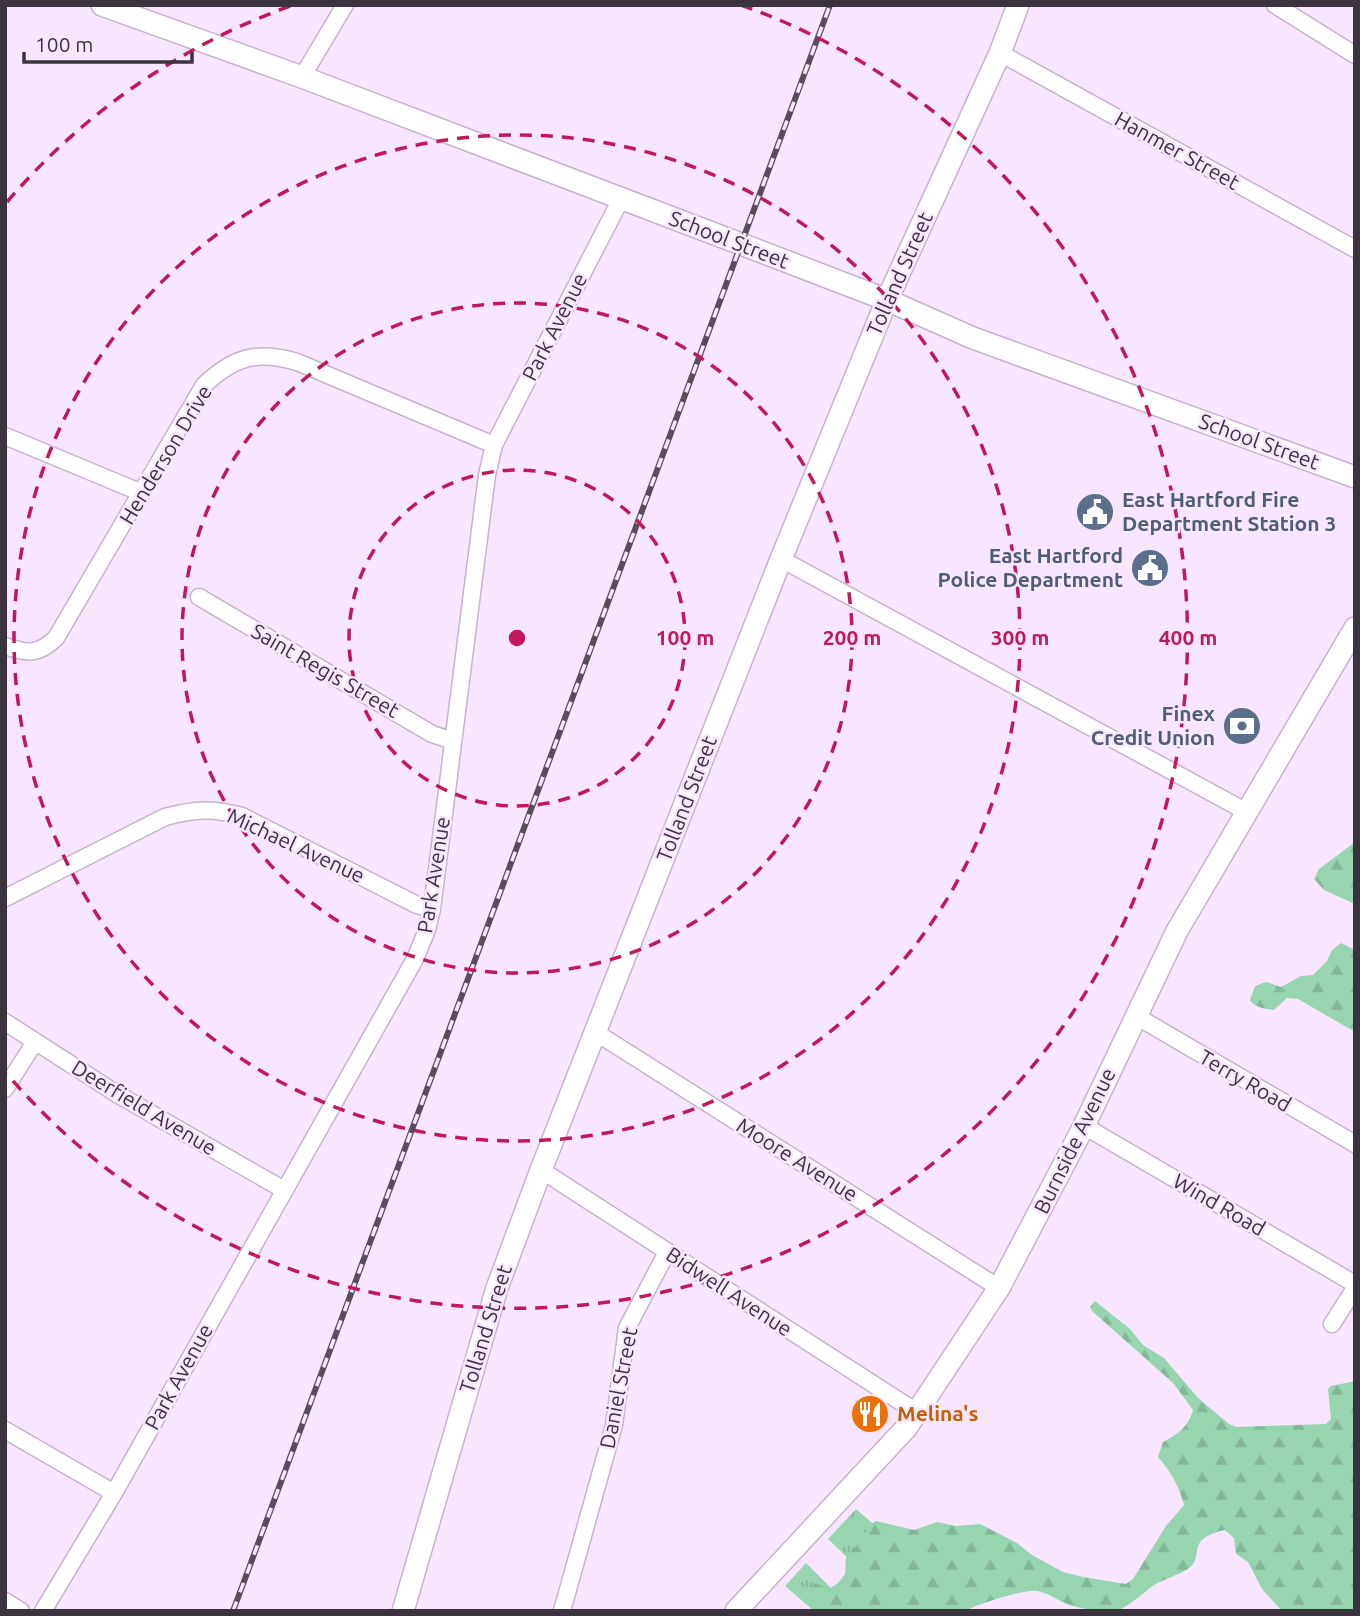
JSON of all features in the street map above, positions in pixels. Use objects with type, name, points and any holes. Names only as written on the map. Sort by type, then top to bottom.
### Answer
[{"type":"main road","name":"School Street","points":[[102,5],[302,77],[621,198],[887,300],[973,338],[1355,477]]},
{"type":"main road","name":"Tolland Street","points":[[403,1611],[497,1288],[541,1170],[780,559],[887,300],[1000,53],[1018,5]]},
{"type":"main road","name":"Burnside Avenue","points":[[736,1611],[918,1413],[999,1288],[1084,1126],[1177,931],[1355,628]]},
{"type":"street","points":[[302,77],[345,5]]},
{"type":"street","points":[[1275,5],[1355,55]]},
{"type":"street","name":"Hanmer Street","points":[[1000,53],[1355,249]]},
{"type":"street","name":"Park Avenue","points":[[43,1611],[114,1493],[415,959],[427,930],[432,909],[487,475],[494,445],[621,198]]},
{"type":"street","name":"Henderson Drive","points":[[5,646],[29,652],[45,649],[56,638],[204,385],[219,371],[237,361],[257,356],[277,356],[297,362],[494,445]]},
{"type":"street","points":[[5,436],[142,493]]},
{"type":"street","points":[[780,559],[1247,812]]},
{"type":"street","name":"Saint Regis Street","points":[[199,597],[432,734],[453,741]]},
{"type":"street","name":"Michael Avenue","points":[[5,898],[165,817],[192,810],[219,810],[242,816],[417,905],[432,909]]},
{"type":"street","name":"Terry Road","points":[[1136,1016],[1355,1144]]},
{"type":"street","name":"Deerfield Avenue","points":[[5,1022],[117,1094],[284,1190]]},
{"type":"street","name":"Moore Avenue","points":[[595,1032],[999,1288]]},
{"type":"street","points":[[5,1088],[35,1042]]},
{"type":"street","name":"Wind Road","points":[[1084,1126],[1355,1286]]},
{"type":"street","name":"Bidwell Avenue","points":[[541,1170],[918,1413]]},
{"type":"street","name":"Daniel Street","points":[[562,1611],[614,1425],[627,1328],[667,1252]]},
{"type":"street","points":[[1332,1324],[1355,1286]]},
{"type":"street","points":[[5,1430],[114,1493]]},
{"type":"street","points":[[5,1601],[21,1611]]},
{"type":"green space","points":[[1355,842],[1355,904],[1324,890],[1314,879],[1319,869]]},
{"type":"green space","points":[[1341,943],[1355,950],[1355,1032],[1298,999],[1287,998],[1274,1010],[1264,1009],[1250,1000],[1255,986],[1266,982],[1281,987],[1301,976],[1313,975],[1327,961],[1332,950]]},
{"type":"green space","points":[[1095,1301],[1130,1329],[1143,1345],[1164,1358],[1198,1398],[1236,1427],[1326,1424],[1331,1419],[1328,1389],[1355,1381],[1355,1611],[1282,1611],[1262,1589],[1248,1562],[1236,1554],[1234,1538],[1225,1530],[1204,1538],[1193,1564],[1188,1569],[1154,1585],[1128,1605],[1115,1611],[1078,1607],[1037,1591],[1022,1592],[966,1611],[823,1611],[811,1601],[806,1591],[815,1583],[829,1589],[838,1583],[845,1574],[846,1556],[860,1542],[869,1525],[876,1521],[914,1530],[937,1522],[956,1526],[980,1524],[1063,1572],[1126,1584],[1133,1579],[1166,1526],[1184,1505],[1174,1480],[1158,1457],[1163,1442],[1182,1429],[1193,1410],[1173,1383],[1092,1311],[1090,1307]]},
{"type":"green space","points":[[856,1509],[944,1585],[903,1611],[828,1539]]},
{"type":"green space","points":[[806,1563],[854,1611],[814,1611],[785,1586]]},
{"type":"railway","points":[[233,1611],[830,5]]},
{"type":"place","name":"East Hartford Fire Department Station 3","points":[[1095,512]]},
{"type":"place","name":"East Hartford Police Department","points":[[1150,568]]},
{"type":"place","name":"Finex Credit Union","points":[[1242,726]]},
{"type":"place","name":"Melina's","points":[[870,1414]]}]
